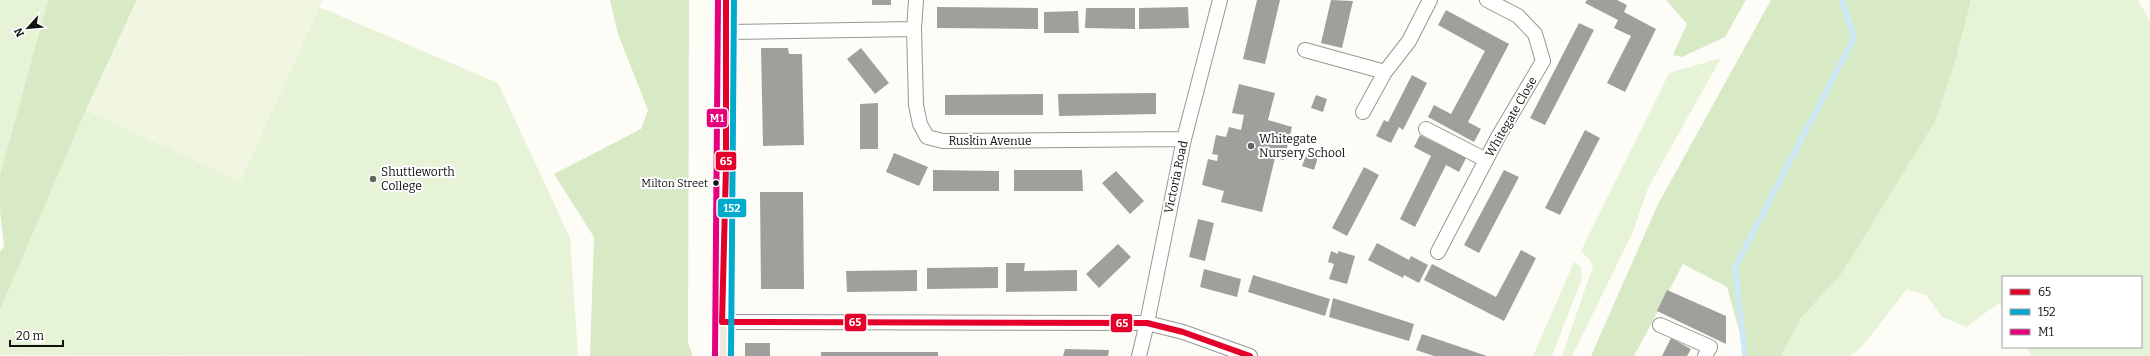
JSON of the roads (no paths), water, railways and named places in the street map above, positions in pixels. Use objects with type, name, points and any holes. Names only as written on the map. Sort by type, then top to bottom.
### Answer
[{"type":"main road","points":[[724,356],[722,322],[726,166],[726,0]]},
{"type":"street","points":[[726,32],[914,29],[916,0]]},
{"type":"street","name":"Victoria Road","points":[[1138,356],[1147,323],[1184,139],[1220,0]]},
{"type":"street","points":[[1363,112],[1385,72],[1409,40],[1430,0]]},
{"type":"street","name":"Whitegate Close","points":[[1438,252],[1486,160],[1543,61],[1535,34],[1518,16],[1487,0]]},
{"type":"street","name":"Ruskin Avenue","points":[[914,29],[916,105],[920,124],[927,137],[942,141],[1184,139]]},
{"type":"street","points":[[1306,50],[1385,72]]},
{"type":"street","points":[[1426,129],[1486,160]]},
{"type":"street","points":[[722,322],[1147,323],[1183,332],[1250,356]]},
{"type":"street","points":[[1660,325],[1710,347],[1705,356]]},
{"type":"waterway","points":[[1745,356],[1735,267],[1854,38],[1842,0]]},
{"type":"place","name":"Whitegate Nursery School","points":[[1251,146]]},
{"type":"place","name":"Shuttleworth College","points":[[373,179]]},
{"type":"place","name":"Milton Street","points":[[716,183]]}]
